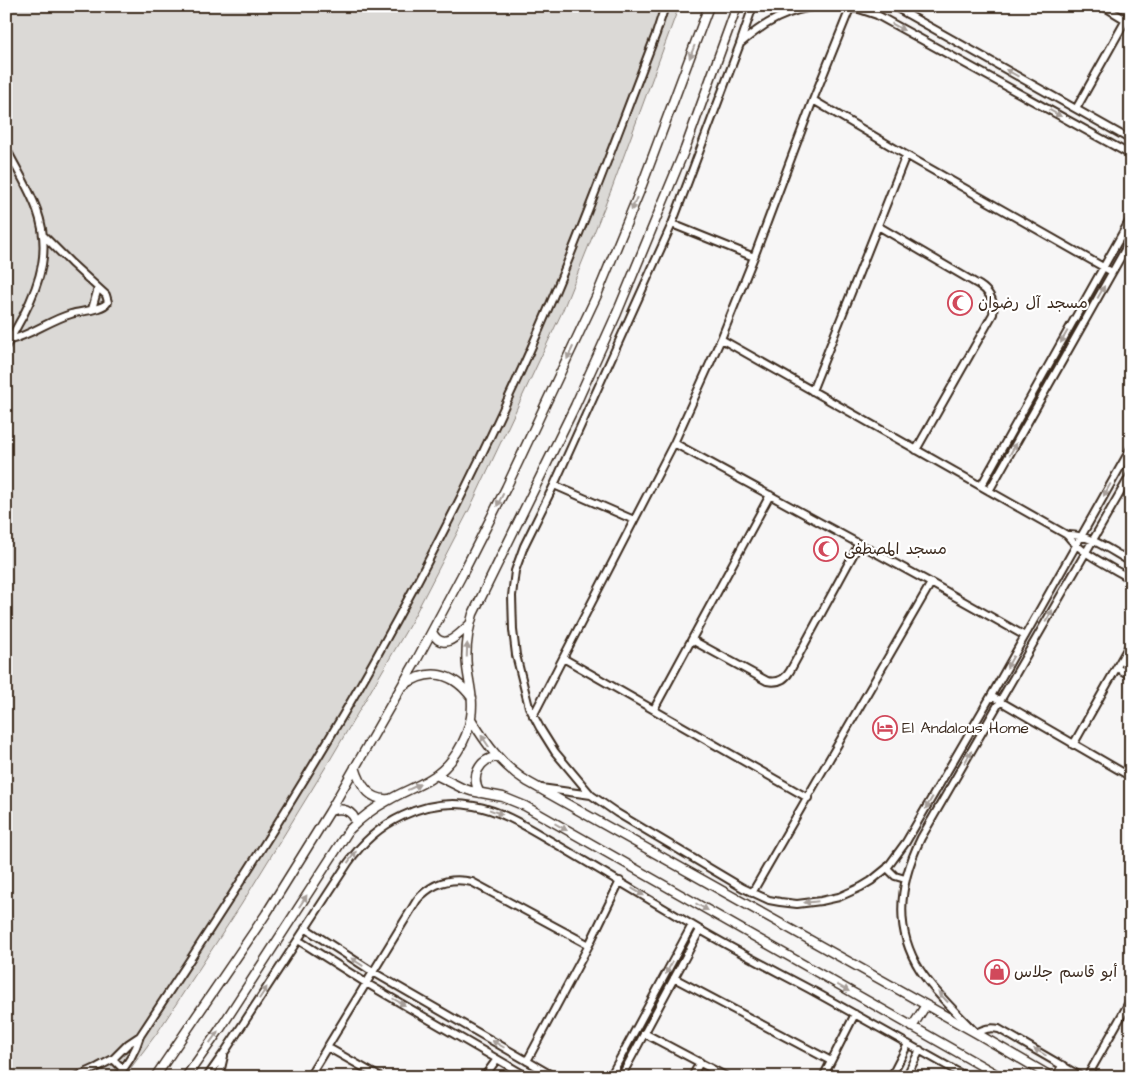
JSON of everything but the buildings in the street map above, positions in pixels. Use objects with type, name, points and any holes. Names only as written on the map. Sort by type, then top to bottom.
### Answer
[{"type":"street","points":[[117,1077],[136,1049],[140,1036],[221,913],[297,792],[374,660],[451,516],[506,404],[550,307],[665,6]]},
{"type":"street","points":[[155,1077],[266,914],[330,811],[432,632],[506,488],[597,295],[642,184],[709,6]]},
{"type":"street","points":[[186,1077],[220,1029],[349,830],[368,813],[389,799],[436,775],[451,761],[461,746],[471,718],[472,698],[466,646],[470,624],[477,604],[575,406],[617,312],[685,149],[737,6]]},
{"type":"street","points":[[753,6],[672,224],[554,485],[524,546],[515,571],[512,596],[513,630],[516,654],[529,707],[555,752],[591,795],[617,814],[752,893],[769,900],[797,904],[821,901],[839,897],[871,881],[887,868],[906,842],[1131,448]]},
{"type":"street","points":[[740,44],[765,24],[779,16],[820,6]]},
{"type":"street","points":[[836,6],[850,7],[877,15],[1131,155]]},
{"type":"street","points":[[893,6],[1131,140]]},
{"type":"street","points":[[907,14],[912,6]]},
{"type":"street","points":[[1103,6],[1126,20]]},
{"type":"street","points":[[534,716],[674,443],[721,339],[754,257],[812,100],[850,7]]},
{"type":"street","points":[[1076,109],[1131,11]]},
{"type":"street","points":[[1035,102],[1042,90]]},
{"type":"street","points":[[812,100],[1112,272]]},
{"type":"street","points":[[6,148],[37,209],[43,235],[44,251],[40,279],[8,343]]},
{"type":"street","points":[[812,390],[906,155]]},
{"type":"street","points":[[981,486],[1131,218]]},
{"type":"street","points":[[672,224],[754,257]]},
{"type":"street","points":[[878,226],[980,285],[990,294],[994,307],[992,314],[916,450]]},
{"type":"street","points":[[8,343],[63,317],[103,307],[108,302],[106,295],[43,235]]},
{"type":"street","points":[[989,491],[1131,239]]},
{"type":"street","points":[[92,309],[98,288]]},
{"type":"street","points":[[721,339],[1067,535],[1086,552],[1131,579]]},
{"type":"street","points":[[674,443],[932,583],[1025,636]]},
{"type":"street","points":[[976,1033],[932,986],[915,961],[907,941],[903,920],[902,899],[905,879],[921,838],[1131,474]]},
{"type":"street","points":[[554,485],[634,520]]},
{"type":"street","points":[[654,710],[770,495]]},
{"type":"street","points":[[1067,535],[1081,536],[1092,540],[1131,562]]},
{"type":"street","points":[[692,640],[767,682],[781,680],[788,675],[859,544]]},
{"type":"street","points":[[752,893],[932,583]]},
{"type":"street","points":[[432,632],[437,640],[446,642],[455,638],[470,624]]},
{"type":"street","points":[[1073,744],[1131,642]]},
{"type":"street","points":[[563,658],[808,798]]},
{"type":"street","points":[[1117,668],[1131,676]]},
{"type":"street","points":[[402,686],[420,676],[438,674],[460,684],[472,698]]},
{"type":"street","points":[[991,696],[1131,777]]},
{"type":"street","points":[[471,718],[497,757],[516,774],[537,787],[1052,1077]]},
{"type":"street","points":[[480,793],[476,782],[478,770],[486,760],[497,757]]},
{"type":"street","points":[[355,767],[359,779],[369,793],[376,798],[389,799]]},
{"type":"street","points":[[436,775],[462,788],[503,797],[525,806],[1001,1077]]},
{"type":"street","points":[[537,787],[591,795]]},
{"type":"street","points":[[207,1077],[355,853],[371,835],[402,815],[437,805],[455,804],[473,805],[508,816],[700,930],[967,1077]]},
{"type":"street","points":[[330,811],[346,810],[354,816],[356,823]]},
{"type":"street","points":[[887,868],[895,876],[905,879]]},
{"type":"street","points":[[309,1077],[418,900],[423,893],[438,884],[455,880],[472,882],[589,945]]},
{"type":"street","points":[[527,1061],[589,945],[620,881]]},
{"type":"street","points":[[610,1077],[692,925]]},
{"type":"street","points":[[305,928],[373,972],[555,1077]]},
{"type":"street","points":[[620,1077],[700,930]]},
{"type":"street","points":[[298,940],[366,983],[528,1077]]},
{"type":"street","points":[[674,978],[831,1061]]},
{"type":"street","points":[[1087,1077],[1130,1003]]},
{"type":"street","points":[[912,1027],[926,1005]]},
{"type":"street","points":[[822,1077],[855,1014]]},
{"type":"street","points":[[976,1033],[990,1028],[999,1029],[1082,1077]]},
{"type":"street","points":[[644,1033],[727,1077]]},
{"type":"street","points":[[76,1077],[112,1059],[140,1036]]},
{"type":"street","points":[[891,1077],[908,1044]]},
{"type":"street","points":[[327,1047],[380,1077]]},
{"type":"street","points":[[219,1077],[226,1050]]},
{"type":"street","points":[[906,1077],[920,1050]]},
{"type":"street","points":[[514,1068],[520,1057]]},
{"type":"street","points":[[112,1059],[123,1069]]},
{"type":"street","points":[[484,1077],[497,1059]]},
{"type":"street","points":[[692,1077],[700,1062]]},
{"type":"street","points":[[1057,1077],[1063,1066]]},
{"type":"shaded area","points":[[6,6],[679,6],[612,188],[562,312],[469,510],[410,624],[330,760],[241,905],[157,1033],[124,1077],[6,1077]]},
{"type":"place","name":"مسجد آل رضوان","points":[[960,303]]},
{"type":"place","name":"مسجد المصطفى","points":[[826,549]]},
{"type":"place","name":"El Andalous Home","points":[[885,728]]},
{"type":"place","name":"أبو قاسم جلاس","points":[[997,972]]}]
